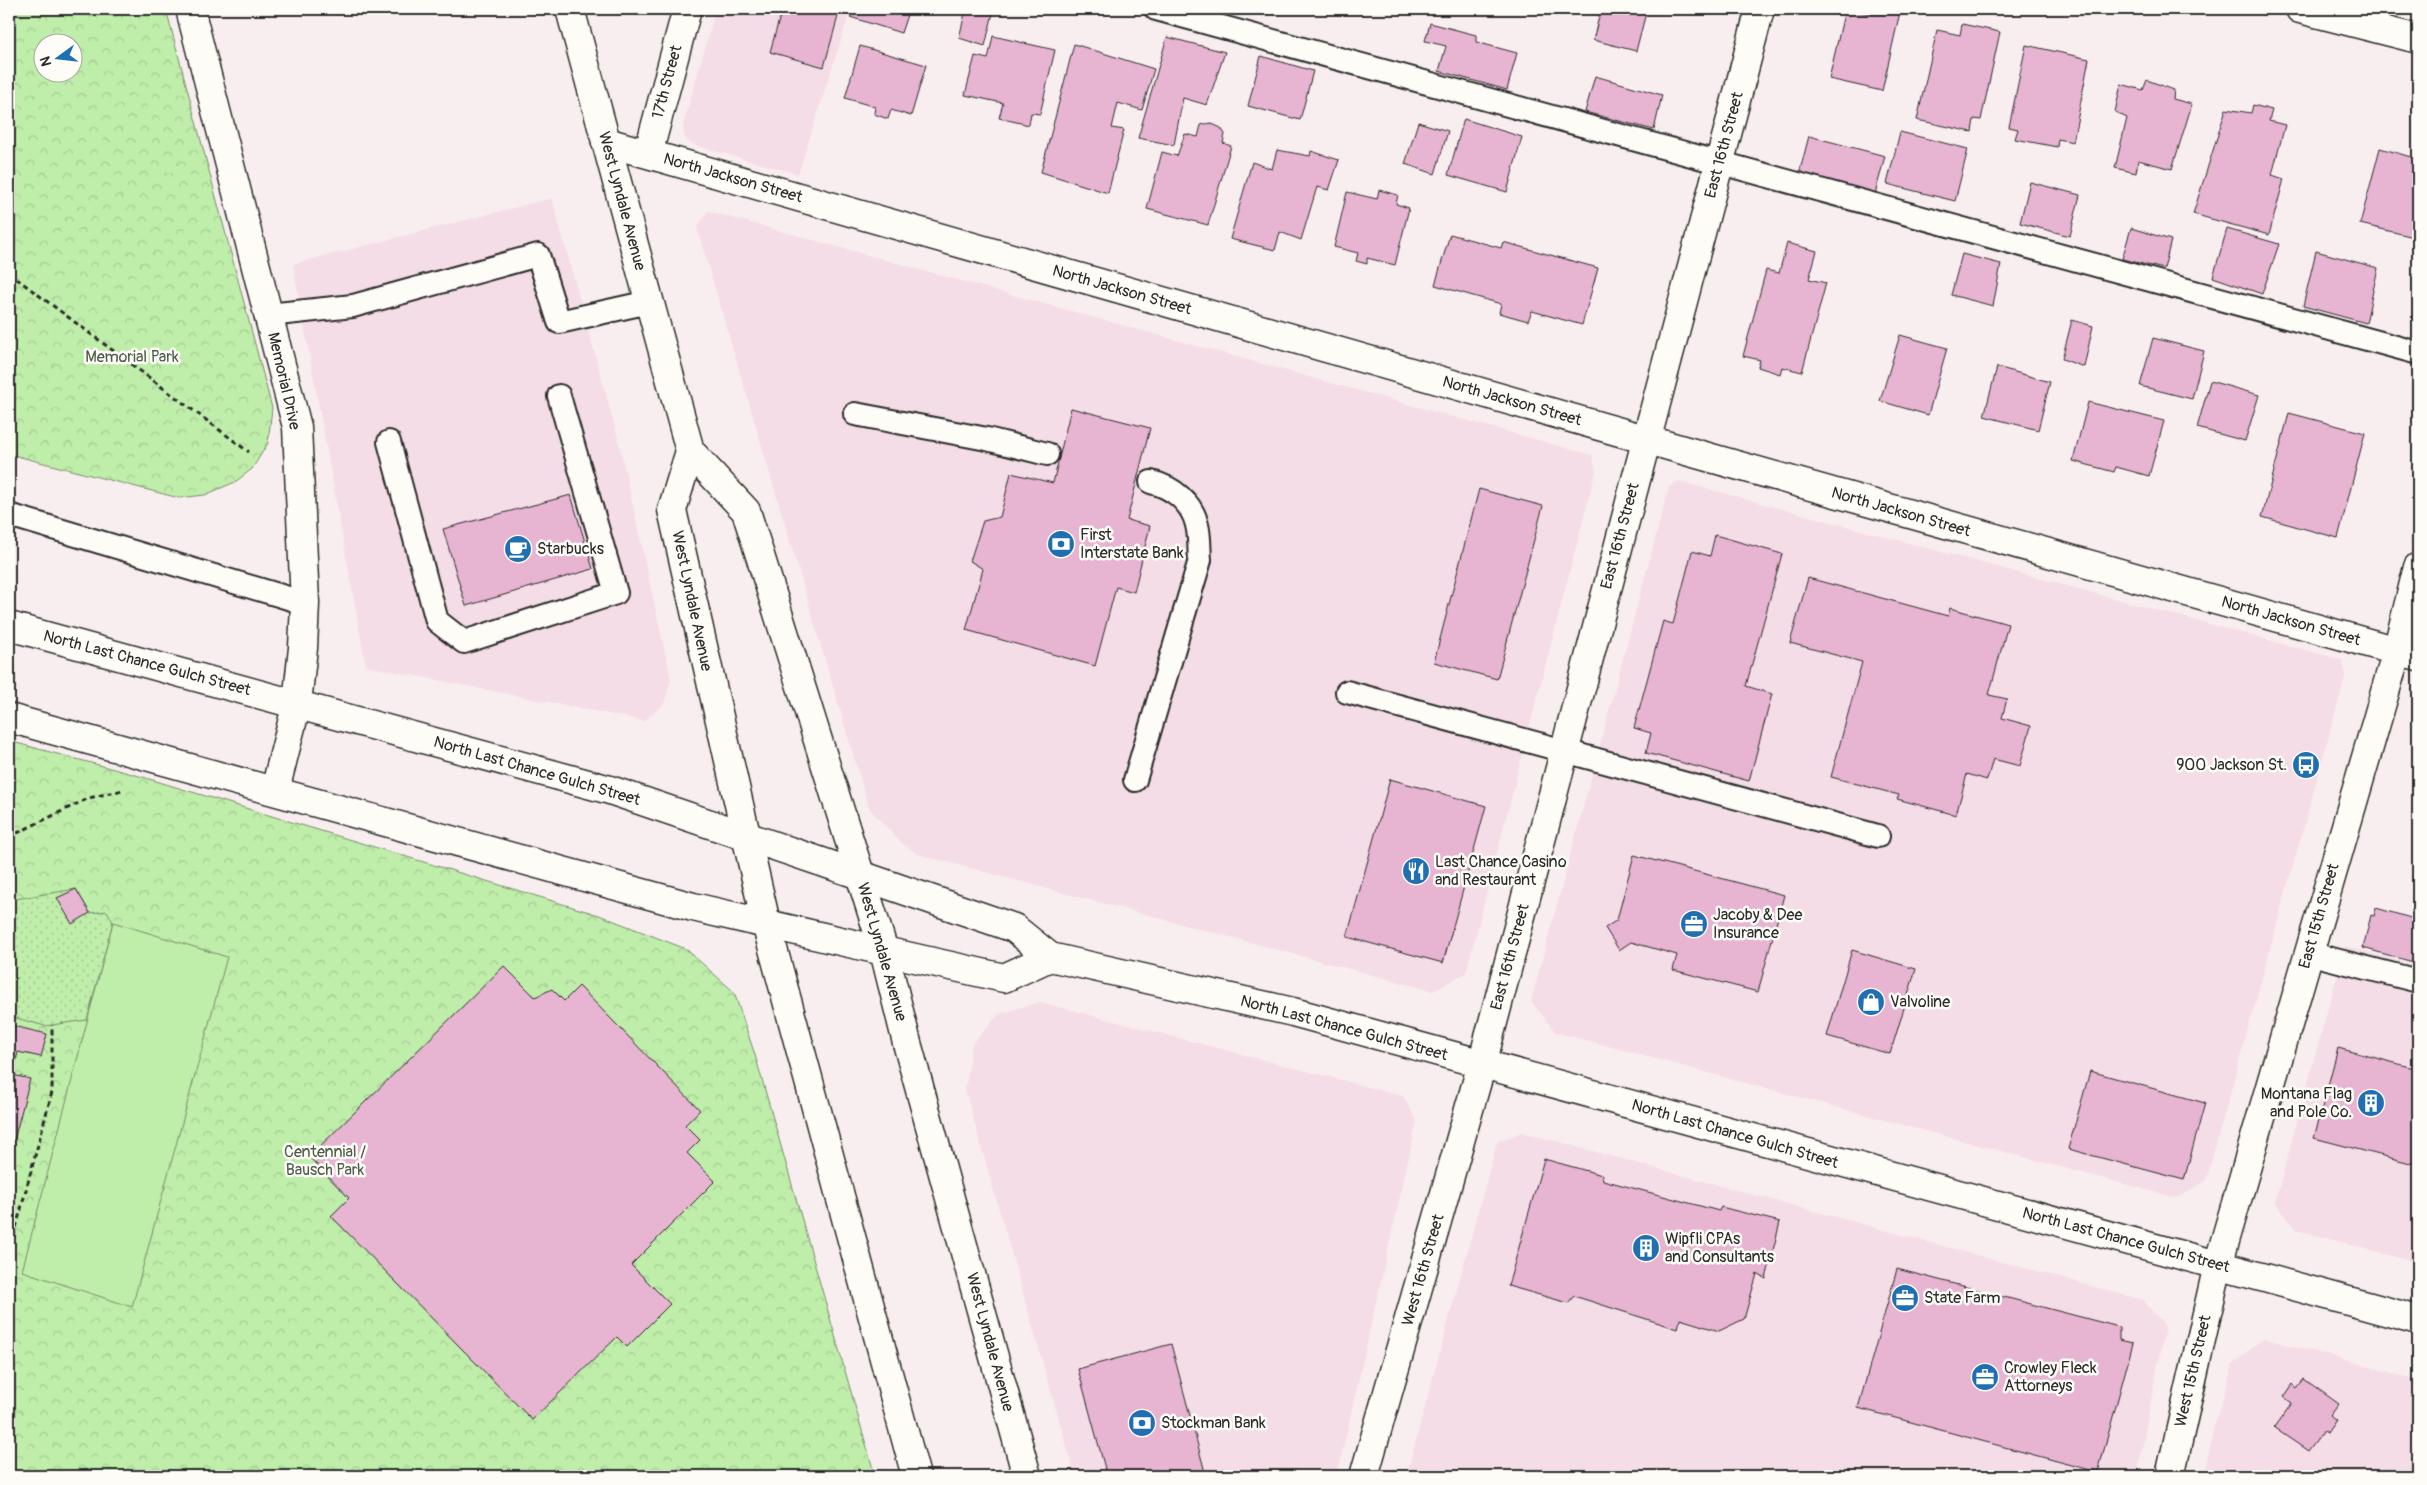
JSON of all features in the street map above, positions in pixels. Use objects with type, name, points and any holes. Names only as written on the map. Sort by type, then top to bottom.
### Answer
[{"type":"main road","name":"Memorial Drive","points":[[190,9],[297,427],[305,603],[304,648],[297,703],[275,790]]},
{"type":"main road","name":"West Lyndale Avenue","points":[[570,9],[690,451],[746,510],[884,951],[907,1043],[1027,1476]]},
{"type":"main road","name":"17th Street","points":[[648,154],[687,9]]},
{"type":"main road","name":"East 16th Street","points":[[1482,1064],[1760,9]]},
{"type":"main road","points":[[2300,9],[2418,39]]},
{"type":"main road","name":"North Jackson Street","points":[[606,142],[1646,440],[2408,654]]},
{"type":"main road","name":"West Lyndale Avenue","points":[[690,451],[672,510],[744,834],[766,923],[916,1476]]},
{"type":"main road","name":"East 15th Street","points":[[2218,1265],[2308,953],[2408,654],[2418,567]]},
{"type":"main road","name":"North Last Chance Gulch Street","points":[[9,626],[297,703],[610,790],[744,834],[1014,928],[1050,957],[1293,1012],[1878,1174],[2418,1320]]},
{"type":"main road","points":[[9,718],[275,790],[405,829],[693,907],[884,951],[1004,978],[1050,957]]},
{"type":"main road","name":"West 16th Street","points":[[1364,1476],[1482,1064]]},
{"type":"main road","name":"West 15th Street","points":[[2170,1476],[2218,1265]]},
{"type":"lane","points":[[1156,9],[2418,353]]},
{"type":"lane","points":[[268,315],[353,306],[538,255],[559,322],[649,302]]},
{"type":"lane","points":[[390,442],[437,621],[464,642],[616,593],[559,396]]},
{"type":"lane","points":[[856,414],[987,438],[1047,454]]},
{"type":"lane","points":[[1135,780],[1200,560],[1197,524],[1182,498],[1164,485],[1151,482]]},
{"type":"lane","points":[[9,515],[305,603]]},
{"type":"lane","points":[[1347,692],[1878,836]]},
{"type":"lane","points":[[2308,953],[2418,981]]},
{"type":"path","points":[[9,273],[249,452]]},
{"type":"path","points":[[9,836],[89,798],[127,789]]},
{"type":"path","points":[[9,1254],[52,1092],[52,1025]]},
{"type":"path","points":[[9,1276],[17,1278]]},
{"type":"shaded area","points":[[716,9],[851,9],[798,174],[697,146],[688,142],[684,136],[683,125]]},
{"type":"shaded area","points":[[552,198],[618,438],[671,679],[664,704],[644,721],[366,666],[293,264]]},
{"type":"shaded area","points":[[708,211],[1592,455],[1596,470],[1466,973],[1433,991],[917,854],[898,840],[869,808],[697,228]]},
{"type":"shaded area","points":[[1679,481],[2342,660],[2346,674],[2206,1181],[2177,1198],[1555,1032],[1531,1001],[1669,487]]},
{"type":"shaded area","points":[[2345,946],[2418,966],[2418,1263],[2297,1230],[2275,1202]]},
{"type":"shaded area","points":[[1040,1002],[1403,1096],[1417,1121],[1337,1476],[1075,1476],[965,1090],[972,1044],[999,1014]]},
{"type":"shaded area","points":[[1522,1132],[2143,1300],[2165,1326],[2137,1476],[1406,1476],[1497,1142]]},
{"type":"shaded area","points":[[2263,1338],[2418,1380],[2418,1476],[2205,1476],[2213,1430],[2233,1365]]},
{"type":"green space","name":"Memorial Park","points":[[9,9],[166,9],[272,408],[268,443],[252,469],[235,482],[205,495],[179,498],[9,454]]},
{"type":"green space","name":"Centennial / Bausch Park","points":[[9,741],[136,775],[599,915],[686,949],[734,992],[755,1055],[875,1476],[9,1476]]},
{"type":"green space","points":[[76,889],[90,913],[107,911],[113,922],[87,1020],[45,1026],[9,1016],[9,900]]},
{"type":"green space","points":[[113,922],[227,957],[132,1307],[22,1271]]},
{"type":"building","points":[[782,9],[840,9],[824,67],[770,52]]},
{"type":"building","points":[[852,9],[909,9],[901,33],[850,17]]},
{"type":"building","points":[[966,9],[994,9],[985,46],[959,38]]},
{"type":"building","points":[[1601,9],[1647,9],[1636,51],[1593,40]]},
{"type":"building","points":[[1845,9],[1872,14],[1873,9],[1900,12],[1882,91],[1829,79]]},
{"type":"building","points":[[1430,23],[1476,35],[1476,42],[1517,53],[1507,90],[1439,71],[1446,46],[1425,41]]},
{"type":"building","points":[[1962,24],[2000,32],[1981,120],[1974,119],[1972,132],[1917,120],[1937,30],[1960,35]]},
{"type":"building","points":[[993,36],[1055,50],[1040,114],[1031,113],[1029,125],[999,118],[1003,103],[965,95],[975,56],[988,59]]},
{"type":"building","points":[[1167,37],[1225,52],[1207,105],[1183,98],[1174,145],[1138,138]]},
{"type":"building","points":[[1074,44],[1154,69],[1142,110],[1118,103],[1112,128],[1124,130],[1108,193],[1041,172]]},
{"type":"building","points":[[2026,45],[2089,59],[2073,142],[2058,139],[2057,147],[2015,139],[2018,129],[2009,127]]},
{"type":"building","points":[[860,46],[926,65],[911,116],[891,110],[888,119],[874,114],[875,107],[845,98]]},
{"type":"building","points":[[1261,56],[1313,71],[1300,120],[1248,106]]},
{"type":"building","points":[[1595,76],[1662,95],[1654,130],[1585,112]]},
{"type":"building","points":[[2147,80],[2174,90],[2173,99],[2192,104],[2172,169],[2138,160],[2136,173],[2115,168],[2127,118],[2115,112],[2121,84],[2143,90]]},
{"type":"building","points":[[2253,105],[2272,110],[2269,121],[2285,125],[2272,175],[2284,179],[2269,235],[2193,214],[2226,109],[2251,113]]},
{"type":"building","points":[[1464,119],[1522,137],[1507,192],[1448,175]]},
{"type":"building","points":[[1418,122],[1448,131],[1435,174],[1405,164]]},
{"type":"building","points":[[1210,123],[1221,128],[1225,134],[1223,143],[1231,146],[1208,225],[1147,209],[1162,152],[1177,156],[1185,134],[1198,137],[1201,125]]},
{"type":"building","points":[[1900,132],[1968,149],[1955,201],[1887,184]]},
{"type":"building","points":[[1809,136],[1885,156],[1875,194],[1799,174]]},
{"type":"building","points":[[2380,148],[2418,159],[2418,238],[2360,224]]},
{"type":"building","points":[[1277,150],[1310,156],[1311,151],[1339,160],[1329,190],[1317,187],[1301,240],[1280,232],[1275,250],[1230,239],[1252,162],[1272,169]]},
{"type":"building","points":[[2030,182],[2080,195],[2070,236],[2020,223]]},
{"type":"building","points":[[1379,190],[1398,195],[1396,204],[1409,208],[1395,265],[1367,258],[1367,264],[1356,261],[1358,253],[1334,247],[1347,192],[1377,199]]},
{"type":"building","points":[[2131,228],[2171,240],[2164,269],[2122,259]]},
{"type":"building","points":[[2227,229],[2279,244],[2262,294],[2213,277]]},
{"type":"building","points":[[1450,234],[1501,248],[1503,242],[1598,268],[1582,325],[1532,311],[1528,321],[1499,313],[1501,304],[1435,285]]},
{"type":"building","points":[[1787,243],[1817,251],[1809,279],[1826,283],[1802,372],[1782,367],[1780,374],[1758,367],[1760,360],[1743,356],[1766,270],[1779,273]]},
{"type":"building","points":[[2316,251],[2378,268],[2366,323],[2303,306]]},
{"type":"building","points":[[1962,254],[2001,264],[1993,306],[1951,295]]},
{"type":"building","points":[[2072,320],[2093,326],[2084,367],[2062,359]]},
{"type":"building","points":[[1900,335],[1947,348],[1928,415],[1880,401]]},
{"type":"building","points":[[2153,338],[2204,351],[2192,399],[2140,386]]},
{"type":"building","points":[[1997,367],[2050,382],[2038,430],[1984,416]]},
{"type":"building","points":[[2210,381],[2259,395],[2245,441],[2197,428]]},
{"type":"building","points":[[2088,402],[2164,421],[2149,476],[2116,467],[2114,472],[2073,461]]},
{"type":"building","name":"First Interstate Bank","points":[[1071,408],[1150,428],[1127,520],[1150,526],[1134,592],[1116,587],[1095,666],[966,630],[983,569],[970,561],[983,521],[1000,517],[1011,473],[1053,483]]},
{"type":"building","points":[[2289,413],[2365,433],[2338,538],[2262,517]]},
{"type":"building","points":[[1479,489],[1543,506],[1497,679],[1434,662]]},
{"type":"building","name":"Starbucks","points":[[571,495],[593,569],[466,606],[443,529]]},
{"type":"building","points":[[1715,535],[1782,554],[1746,686],[1772,694],[1749,781],[1646,753],[1651,733],[1634,728],[1663,621],[1673,624],[1692,551],[1710,556]]},
{"type":"building","points":[[1808,578],[1948,616],[1950,608],[2008,624],[1989,695],[2007,699],[2002,718],[2031,726],[2020,766],[1993,759],[1987,780],[1967,774],[1956,815],[1897,799],[1899,795],[1831,777],[1862,662],[1790,643]]},
{"type":"building","name":"Last Chance Casino and Restaurant","points":[[1390,779],[1486,806],[1443,963],[1347,937]]},
{"type":"building","name":"Jacoby & Dee Insurance","points":[[1634,855],[1784,895],[1758,992],[1673,970],[1677,955],[1631,942],[1619,950],[1605,928],[1617,920]]},
{"type":"building","points":[[76,889],[90,913],[72,924],[57,898]]},
{"type":"building","points":[[2376,908],[2418,920],[2418,943],[2413,962],[2363,948],[2371,915],[2374,916]]},
{"type":"building","name":"Valvoline","points":[[1852,950],[1916,969],[1890,1054],[1827,1036]]},
{"type":"building","points":[[504,966],[535,997],[552,989],[564,1001],[579,986],[700,1110],[685,1125],[700,1140],[687,1153],[715,1181],[631,1265],[670,1304],[627,1347],[617,1337],[532,1420],[331,1216],[349,1198],[309,1157]]},
{"type":"building","points":[[9,1025],[47,1034],[41,1057],[18,1052],[13,1075],[30,1079],[13,1144],[9,1143]]},
{"type":"building","name":"Montana Flag and Pole Co.","points":[[2338,1048],[2418,1069],[2418,1165],[2314,1138]]},
{"type":"building","points":[[2090,1071],[2205,1103],[2184,1180],[2068,1149]]},
{"type":"building","name":"Wipfli CPAs and Consultants","points":[[1544,1159],[1602,1175],[1603,1180],[1719,1211],[1721,1207],[1780,1222],[1766,1279],[1757,1274],[1744,1319],[1719,1331],[1680,1319],[1678,1329],[1574,1296],[1568,1303],[1508,1286]]},
{"type":"building","points":[[1897,1269],[2119,1327],[2119,1340],[2133,1343],[2098,1472],[1858,1408]]},
{"type":"building","name":"Stockman Bank","points":[[1171,1344],[1206,1476],[1107,1476],[1078,1369]]},
{"type":"building","points":[[2304,1379],[2339,1404],[2330,1416],[2336,1421],[2327,1434],[2323,1431],[2308,1451],[2274,1428],[2292,1403],[2284,1397],[2293,1384],[2297,1388]]},
{"type":"place","name":"First Interstate Bank","points":[[1061,544]]},
{"type":"place","name":"Starbucks","points":[[518,549]]},
{"type":"place","name":"900 Jackson St.","points":[[2306,765]]},
{"type":"place","name":"Last Chance Casino and Restaurant","points":[[1416,871]]},
{"type":"place","name":"Jacoby & Dee Insurance","points":[[1694,924]]},
{"type":"place","name":"Valvoline","points":[[1871,1002]]},
{"type":"place","name":"Montana Flag and Pole Co.","points":[[2371,1103]]},
{"type":"place","name":"Wipfli CPAs and Consultants","points":[[1646,1248]]},
{"type":"place","name":"State Farm","points":[[1905,1298]]},
{"type":"place","name":"Crowley Fleck Attorneys","points":[[1985,1377]]},
{"type":"place","name":"Stockman Bank","points":[[1142,1423]]}]
